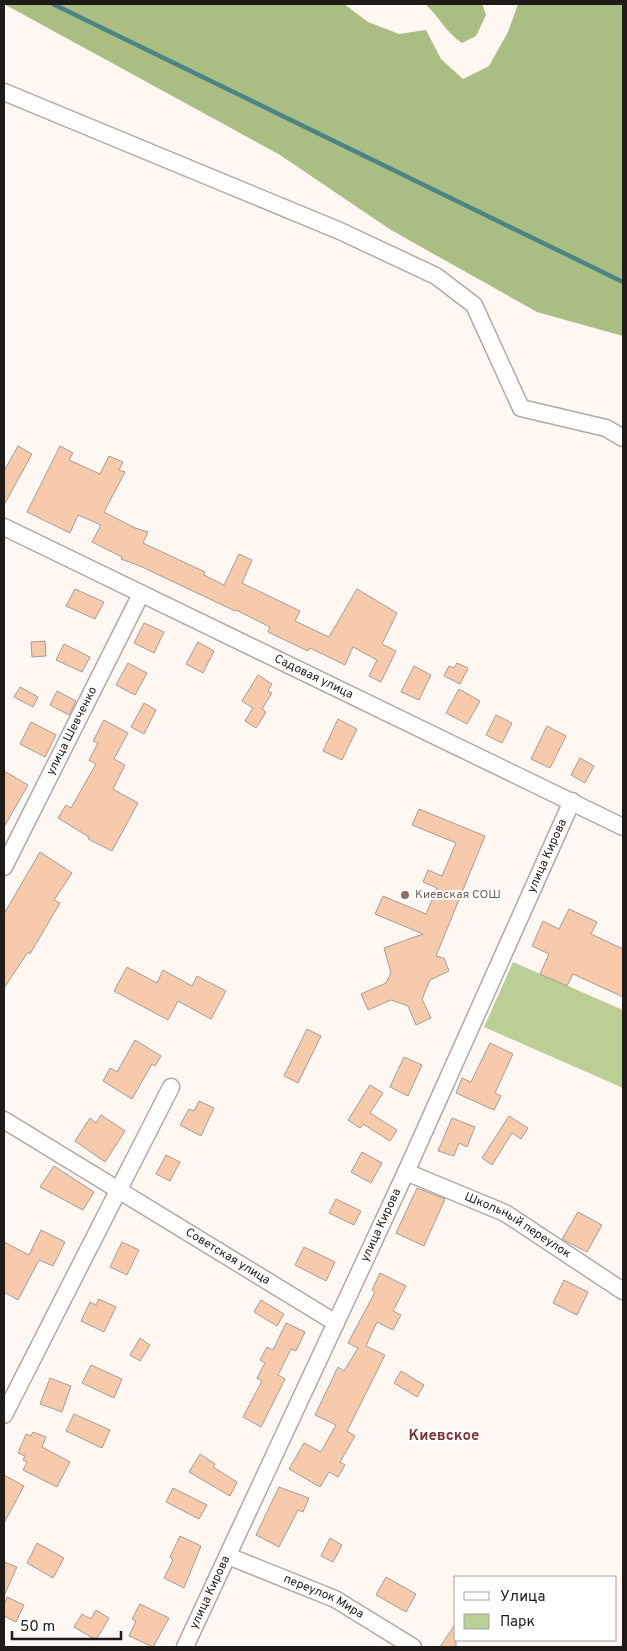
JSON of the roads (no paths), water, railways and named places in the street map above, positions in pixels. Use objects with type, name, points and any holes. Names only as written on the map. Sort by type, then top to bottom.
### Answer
[{"type":"street","points":[[4,92],[340,231],[436,276],[474,305],[521,408],[606,428],[623,438]]},
{"type":"street","name":"Садовая улица","points":[[4,527],[623,826]]},
{"type":"street","name":"улица Шевченко","points":[[4,867],[141,594]]},
{"type":"street","name":"улица Кирова","points":[[185,1647],[406,1172],[572,801]]},
{"type":"street","points":[[4,1415],[171,1087]]},
{"type":"street","name":"Советская улица","points":[[4,1120],[336,1323]]},
{"type":"street","name":"Школьный переулок","points":[[406,1172],[505,1213],[623,1290]]},
{"type":"street","name":"переулок Мира","points":[[228,1556],[335,1599],[413,1647]]},
{"type":"waterway","points":[[53,4],[623,282]]},
{"type":"place","name":"Киевская СОШ","points":[[405,895]]},
{"type":"district","name":"Киевское","points":[[444,1436]]}]
